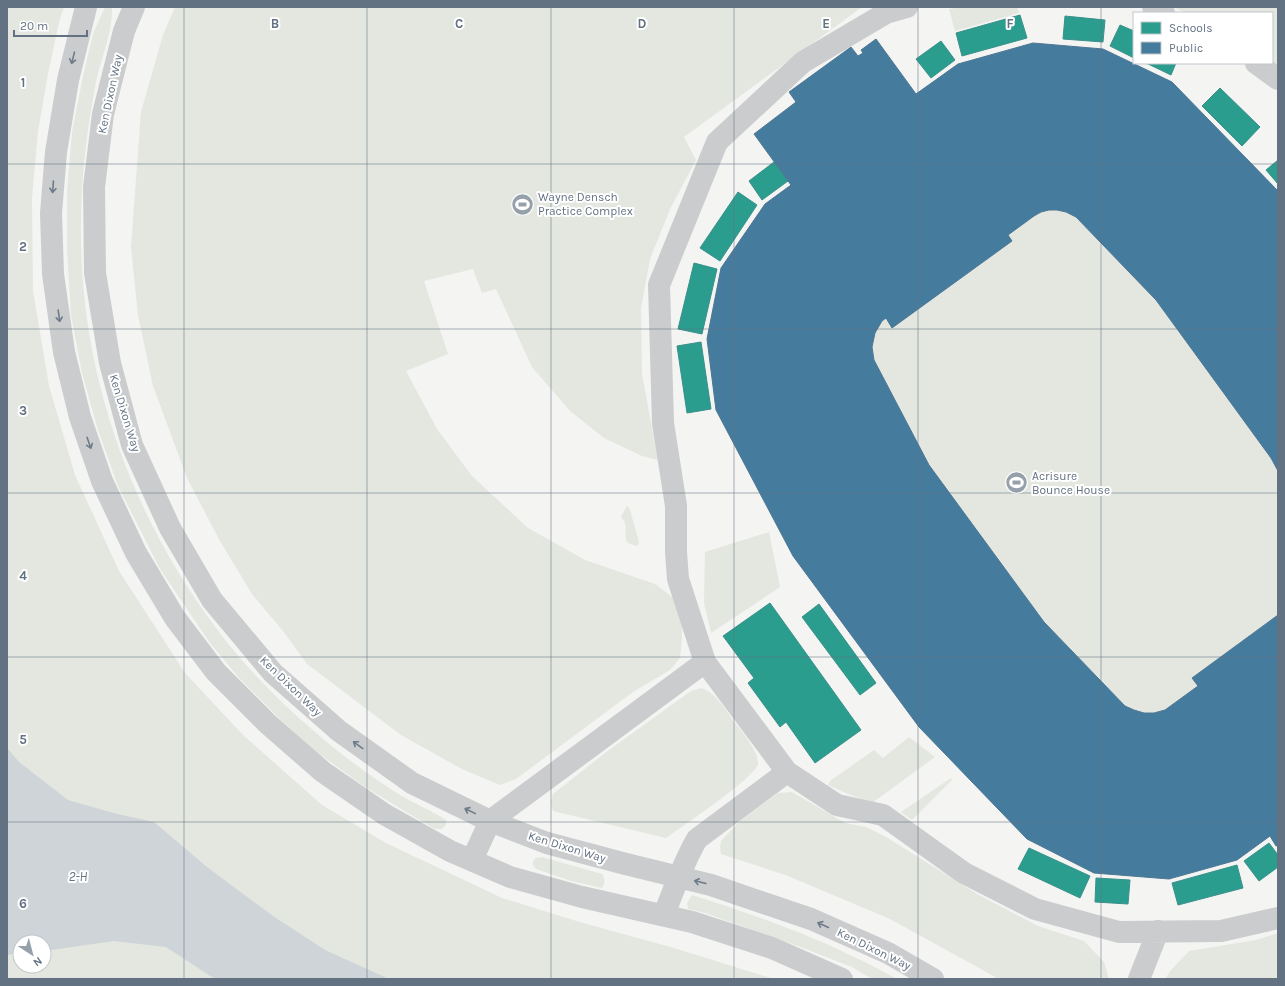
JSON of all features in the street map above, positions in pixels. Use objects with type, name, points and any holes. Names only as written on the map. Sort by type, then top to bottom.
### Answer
[{"type":"street","points":[[86,7],[68,80],[56,152],[51,213],[53,274],[64,352],[80,417],[102,481],[136,553],[171,611],[216,672],[268,724],[322,772],[384,814],[450,851],[517,879],[582,897],[692,922],[772,948],[842,979]]},
{"type":"street","name":"Ken Dixon Way","points":[[134,7],[124,31],[103,114],[94,187],[96,273],[110,363],[132,445],[170,528],[212,600],[273,673],[339,731],[412,784],[490,821],[547,843],[710,885],[811,919],[888,953],[933,979]]},
{"type":"street","points":[[907,7],[886,13],[803,62],[718,142],[659,285],[663,423],[676,506],[676,552],[678,579],[705,662],[787,772],[837,805],[883,815],[964,873],[1035,909],[1118,932],[1221,931],[1278,918]]},
{"type":"street","points":[[1152,7],[1162,12]]},
{"type":"street","points":[[1257,64],[1278,79]]},
{"type":"street","points":[[472,860],[490,821],[705,662]]},
{"type":"street","points":[[664,915],[690,851],[697,838],[787,772]]},
{"type":"street","points":[[1139,979],[1158,931]]},
{"type":"shaded area","points":[[7,7],[64,7],[59,22],[48,74],[38,131],[32,198],[33,291],[49,386],[75,475],[119,571],[185,673],[243,735],[322,805],[386,843],[502,898],[774,979],[7,979]]},
{"type":"shaded area","points":[[105,7],[112,7],[111,26],[96,82],[87,135],[83,171],[81,225],[83,279],[89,332],[100,385],[115,437],[135,487],[158,536],[185,583],[216,628],[262,683],[325,741],[345,757],[400,795],[446,820],[446,825],[442,829],[435,829],[431,827],[365,787],[314,750],[241,680],[210,643],[160,569],[118,486],[98,430],[82,373],[71,315],[67,249],[67,192],[72,132],[93,34]]},
{"type":"shaded area","points":[[175,7],[862,7],[684,137],[696,160],[671,207],[650,259],[641,308],[642,374],[658,460],[642,456],[604,438],[570,411],[532,367],[496,289],[482,293],[473,269],[424,281],[448,354],[406,371],[437,429],[472,476],[528,528],[585,560],[655,584],[675,599],[682,623],[680,658],[670,670],[633,692],[516,779],[500,785],[462,769],[401,735],[307,664],[283,631],[252,594],[220,541],[187,478],[153,386],[138,315],[131,247],[141,112],[163,35]]},
{"type":"shaded area","points":[[962,7],[1017,7],[1019,13],[955,31],[949,9]]},
{"type":"shaded area","points":[[1173,7],[1278,7],[1278,67],[1273,64],[1273,12],[1184,12]]},
{"type":"shaded area","name":"Acrisure Bounce House","points":[[876,39],[916,94],[958,64],[1033,43],[1103,49],[1172,82],[1278,191],[1278,845],[1276,846],[1270,836],[1237,860],[1169,879],[1094,873],[1027,839],[919,727],[793,556],[721,268],[765,204],[791,185],[754,134],[796,102],[789,92],[851,47],[858,56],[863,53],[861,50]]},
{"type":"shaded area","points":[[628,506],[638,538],[639,543],[637,546],[628,543],[625,536],[626,527],[621,517]]},
{"type":"shaded area","points":[[769,532],[780,587],[711,633],[704,603],[705,552]]},
{"type":"shaded area","points":[[701,688],[707,690],[721,703],[750,743],[756,754],[758,764],[754,771],[745,780],[701,814],[666,838],[553,811],[551,803],[553,794],[605,753],[691,691]]},
{"type":"shaded area","points":[[909,737],[935,757],[872,803],[828,785],[830,781],[874,750],[883,758]]},
{"type":"shaded area","points":[[951,778],[952,780],[912,820],[901,812]]},
{"type":"shaded area","points":[[792,792],[845,823],[866,827],[886,837],[977,894],[1038,926],[1084,941],[1104,962],[1109,979],[999,979],[890,919],[788,876],[721,854],[721,841],[740,821],[778,793]]},
{"type":"shaded area","points":[[542,857],[602,874],[604,879],[603,886],[602,888],[571,881],[536,869],[533,865],[533,861],[536,858]]},
{"type":"shaded area","points":[[692,895],[796,931],[872,965],[897,979],[872,979],[852,967],[803,948],[705,913],[688,909],[687,903]]},
{"type":"shaded area","points":[[1278,933],[1278,979],[1165,979],[1171,970],[1189,951],[1256,940]]},
{"type":"water","name":"2-H","points":[[7,748],[19,762],[68,800],[117,814],[154,822],[207,867],[273,916],[325,950],[389,979],[215,979],[166,947],[114,941],[52,950],[52,934],[12,934],[12,954],[7,955]]},
{"type":"building: Schools","points":[[1020,15],[1027,38],[962,56],[956,33]]},
{"type":"building: Schools","points":[[1065,16],[1105,20],[1103,42],[1063,39]]},
{"type":"building: Schools","points":[[1120,25],[1133,31],[1133,58],[1110,46]]},
{"type":"building: Schools","points":[[941,41],[955,60],[931,78],[916,59]]},
{"type":"building: Schools","points":[[1148,64],[1176,64],[1171,75]]},
{"type":"building: Schools","points":[[1220,88],[1260,127],[1242,146],[1202,106]]},
{"type":"building: Schools","points":[[1278,160],[1278,184],[1266,170]]},
{"type":"building: Schools","points":[[774,162],[788,181],[762,200],[749,181]]},
{"type":"building: Schools","points":[[738,192],[757,205],[720,261],[700,248]]},
{"type":"building: Schools","points":[[694,263],[717,269],[702,334],[678,329]]},
{"type":"building: Schools","points":[[701,342],[711,409],[687,413],[677,346]]},
{"type":"building: Schools","points":[[770,603],[861,730],[815,763],[786,722],[780,727],[748,683],[754,678],[723,636]]},
{"type":"building: Schools","points":[[819,604],[876,683],[860,695],[802,617]]},
{"type":"building: Schools","points":[[1269,843],[1278,855],[1278,867],[1259,881],[1244,861]]},
{"type":"building: Schools","points":[[1029,848],[1090,876],[1080,898],[1018,869]]},
{"type":"building: Schools","points":[[1237,865],[1243,888],[1178,905],[1172,883]]},
{"type":"building: Schools","points":[[1096,878],[1130,880],[1128,904],[1095,902]]},
{"type":"building: Public","name":"Acrisure Bounce House","points":[[876,39],[916,94],[958,64],[1033,43],[1103,49],[1172,82],[1278,191],[1278,471],[1271,458],[1156,300],[1076,217],[1066,212],[1049,210],[1034,216],[1008,235],[1012,241],[892,328],[886,318],[882,321],[875,333],[872,347],[874,360],[929,465],[1044,622],[1125,706],[1144,713],[1154,713],[1165,710],[1198,686],[1192,678],[1278,615],[1278,845],[1276,846],[1270,836],[1237,860],[1169,879],[1094,873],[1027,839],[919,727],[793,556],[716,410],[707,339],[721,268],[765,204],[791,185],[754,134],[796,102],[789,92],[851,47],[858,56],[863,53],[861,50]]},
{"type":"place","name":"Wayne Densch Practice Complex","points":[[522,204]]},
{"type":"place","name":"Acrisure Bounce House","points":[[1016,483]]}]
